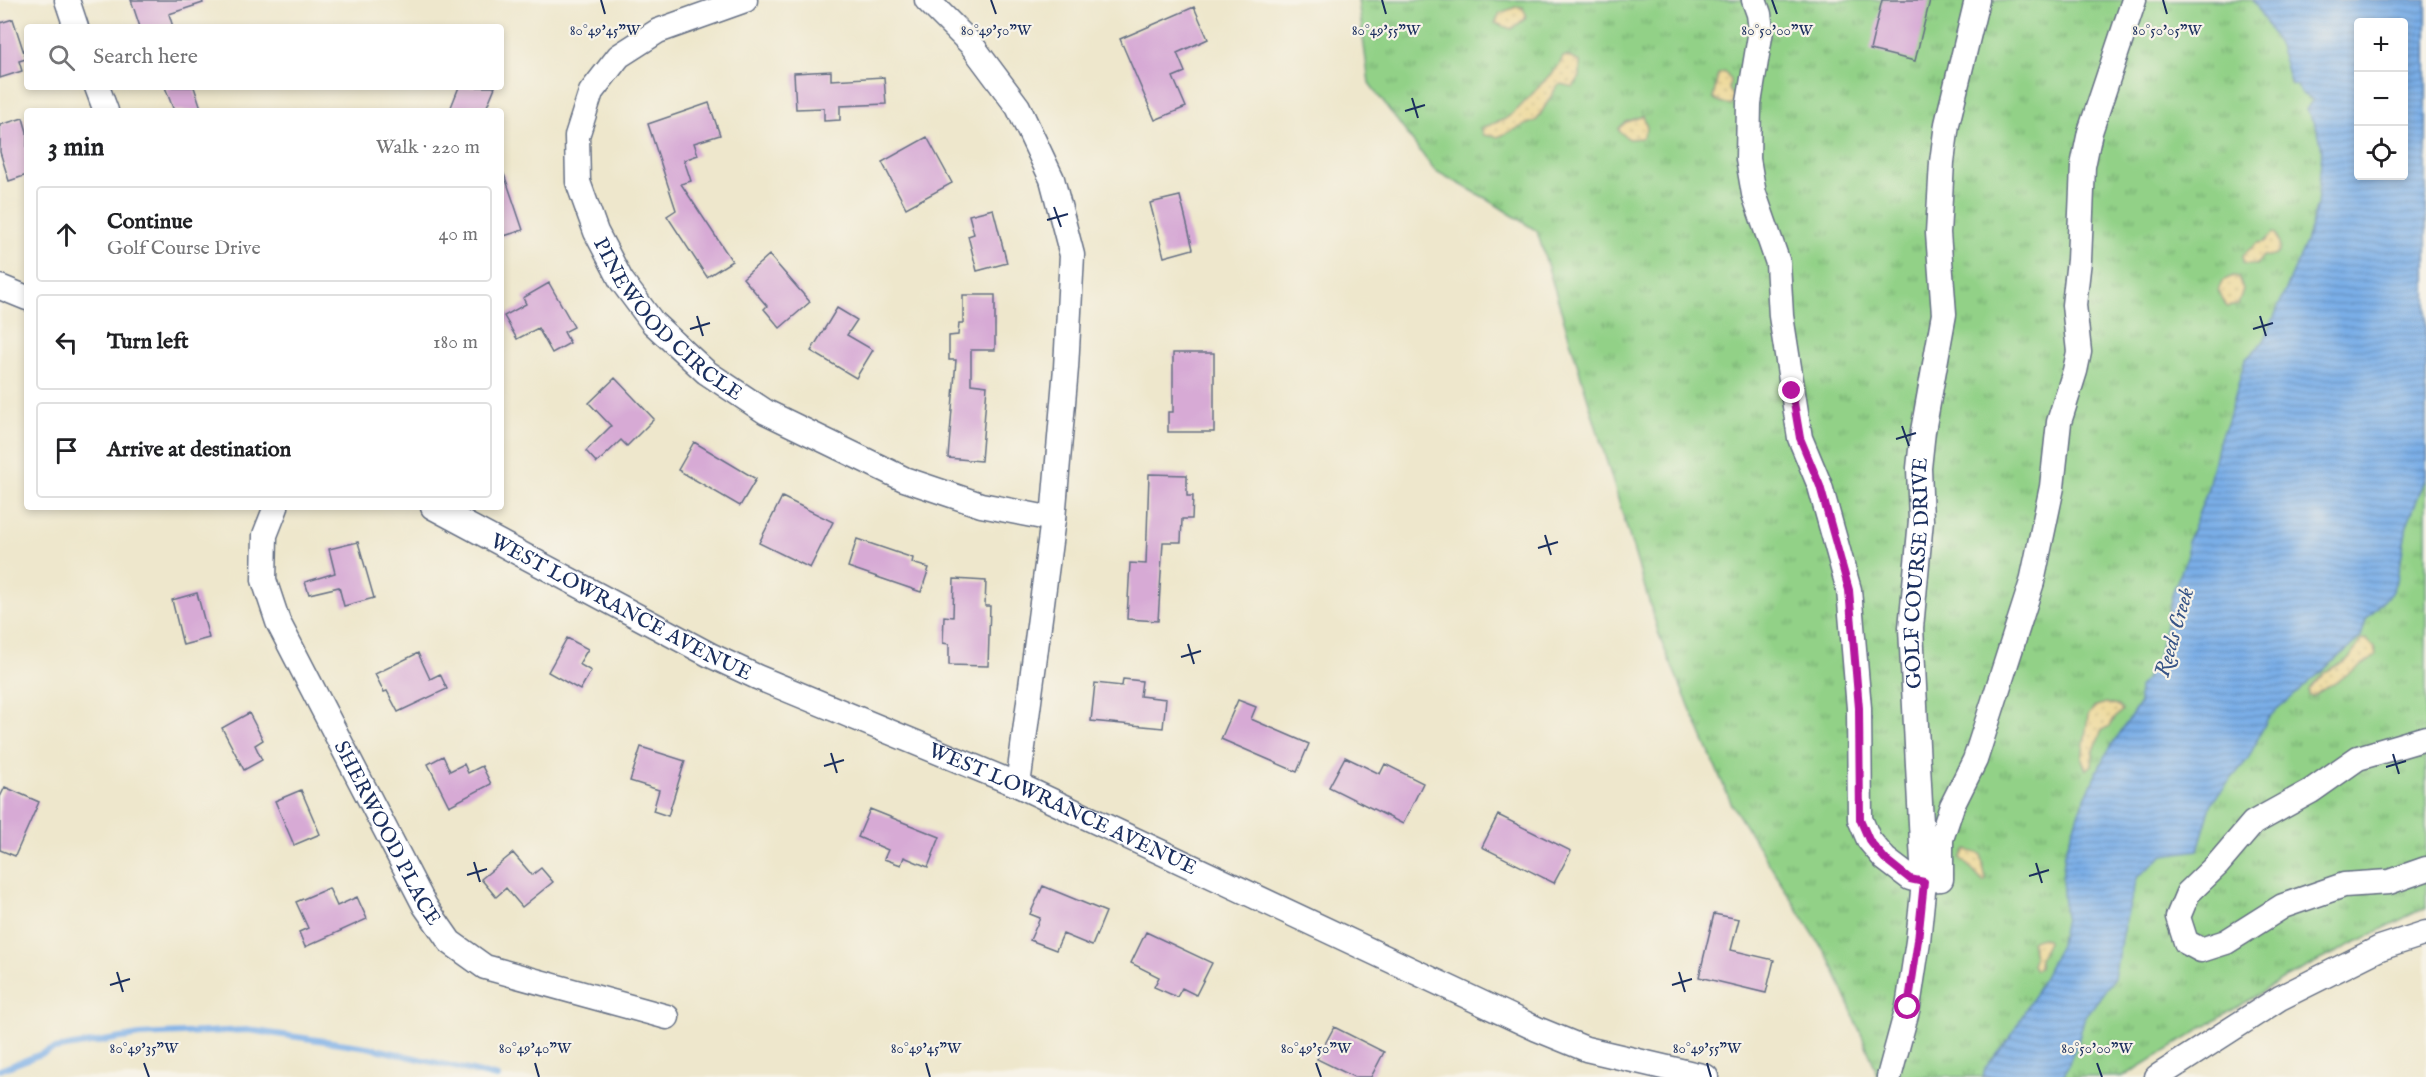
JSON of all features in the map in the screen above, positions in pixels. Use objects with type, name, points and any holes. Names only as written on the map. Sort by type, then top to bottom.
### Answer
[{"type":"street","points":[[67,0],[75,24]]},
{"type":"street","name":"PINEWOOD CIRCLE","points":[[745,0],[657,31],[619,56],[591,92],[577,136],[578,182],[596,232],[621,280],[653,323],[706,372],[766,412],[904,479],[981,505],[1053,519]]},
{"type":"street","points":[[927,0],[971,44],[1018,107],[1052,179],[1072,255],[1066,368],[1053,519],[1018,785]]},
{"type":"street","points":[[1754,0],[1761,30],[1749,103],[1748,159],[1754,194],[1778,263],[1781,316],[1800,438],[1820,486],[1849,590],[1859,708],[1860,819],[1869,840],[1885,859],[1910,879],[1924,881],[1941,879],[1941,839],[1952,806],[1975,760],[2032,582],[2052,488],[2059,422],[2079,352],[2074,305],[2079,260],[2083,166],[2090,132],[2134,0]]},
{"type":"street","name":"GOLF COURSE DRIVE","points":[[1889,1077],[1908,1007],[1924,881],[1911,628],[1921,519],[1919,468],[1923,431],[1944,314],[1938,233],[1945,134],[1977,0]]},
{"type":"street","points":[[99,90],[105,108]]},
{"type":"street","points":[[0,287],[24,297]]},
{"type":"street","name":"SHERWOOD PLACE","points":[[275,510],[265,535],[264,580],[278,622],[425,906],[450,942],[485,967],[667,1017]]},
{"type":"street","name":"WEST LOWRANCE AVENUE","points":[[439,510],[710,655],[757,677],[1018,785],[1537,1029],[1586,1048],[1706,1077]]},
{"type":"street","points":[[2426,738],[2358,758],[2311,791],[2253,823],[2218,864],[2188,893],[2178,917],[2186,942],[2201,950],[2226,942],[2283,906],[2344,885],[2389,882],[2426,869]]},
{"type":"street","points":[[2157,1077],[2280,998],[2380,948],[2426,933]]},
{"type":"green space","points":[[1358,0],[2426,0],[2426,909],[2285,978],[2123,1077],[1877,1077],[1875,1067],[1831,962],[1732,805],[1661,641],[1537,231],[1487,199],[1434,170],[1369,83]]},
{"type":"sand","points":[[1522,7],[1526,14],[1525,19],[1511,29],[1495,23],[1500,13]]},
{"type":"sand","points":[[1567,56],[1580,62],[1580,77],[1573,87],[1562,84],[1557,86],[1537,120],[1498,137],[1483,135],[1482,128],[1505,119],[1518,109],[1559,65],[1563,57]]},
{"type":"sand","points":[[1725,72],[1730,80],[1729,89],[1735,99],[1731,106],[1713,99],[1718,74]]},
{"type":"sand","points":[[1643,116],[1647,128],[1642,138],[1629,139],[1619,131],[1619,128],[1626,122]]},
{"type":"sand","points":[[2273,233],[2276,234],[2279,243],[2279,252],[2274,256],[2263,256],[2256,265],[2243,263],[2243,255],[2257,243],[2264,242]]},
{"type":"sand","points":[[2233,276],[2238,277],[2243,289],[2238,305],[2227,307],[2218,290],[2222,281]]},
{"type":"sand","points":[[2366,639],[2374,647],[2376,655],[2313,696],[2309,695],[2309,690],[2325,672],[2349,659],[2361,640]]},
{"type":"sand","points":[[2106,703],[2119,706],[2122,710],[2108,727],[2102,730],[2093,753],[2092,765],[2086,770],[2082,759],[2088,715],[2096,706]]},
{"type":"sand","points":[[1966,850],[1981,854],[1986,880],[1983,882],[1961,858]]},
{"type":"sand","points":[[2047,939],[2048,942],[2040,958],[2039,968],[2035,970],[2032,965],[2034,958],[2031,941]]},
{"type":"water","name":"Reeds Creek","points":[[2253,0],[2426,0],[2426,477],[2407,525],[2398,577],[2391,593],[2366,619],[2361,637],[2268,718],[2248,759],[2212,802],[2198,850],[2164,855],[2137,878],[2122,934],[2114,978],[2084,1019],[2078,1042],[2063,1077],[1983,1077],[1985,1068],[2011,1036],[2060,944],[2065,917],[2062,879],[2065,852],[2080,809],[2104,757],[2139,704],[2139,688],[2157,662],[2173,591],[2187,557],[2187,543],[2207,492],[2218,442],[2227,424],[2245,360],[2264,341],[2306,242],[2317,205],[2322,150],[2318,130],[2306,109],[2313,100],[2300,93],[2297,86],[2291,84],[2279,46]]},
{"type":"building","points":[[131,0],[202,0],[203,3],[169,14],[172,24],[139,24]]},
{"type":"building","points":[[1882,0],[1930,0],[1915,61],[1870,50]]},
{"type":"building","points":[[1194,7],[1208,39],[1177,53],[1185,72],[1173,77],[1186,107],[1155,120],[1120,39]]},
{"type":"building","points":[[13,19],[24,60],[19,61],[22,71],[0,78],[0,23]]},
{"type":"building","points":[[831,71],[831,80],[884,77],[886,104],[840,106],[840,120],[824,121],[824,108],[796,109],[794,73]]},
{"type":"building","points":[[166,90],[195,90],[201,108],[173,108]]},
{"type":"building","points":[[458,90],[494,90],[486,108],[451,107]]},
{"type":"building","points":[[709,103],[720,135],[694,143],[698,155],[684,160],[691,181],[681,184],[732,261],[707,277],[667,216],[676,210],[648,124]]},
{"type":"building","points":[[23,118],[24,122],[24,176],[9,181],[0,152],[0,125]]},
{"type":"building","points":[[927,137],[952,183],[906,208],[882,162]]},
{"type":"building","points":[[504,174],[523,230],[504,236]]},
{"type":"building","points":[[1180,196],[1193,249],[1164,257],[1150,203]]},
{"type":"building","points":[[993,209],[1007,263],[977,271],[968,236],[974,234],[969,215]]},
{"type":"building","points":[[769,255],[810,302],[780,328],[764,309],[767,306],[743,278]]},
{"type":"building","points":[[549,283],[574,327],[564,332],[570,343],[552,353],[538,328],[517,339],[504,316],[526,304],[523,298]]},
{"type":"building","points":[[963,295],[995,295],[995,350],[971,350],[971,384],[987,386],[981,461],[948,458],[956,360],[949,360],[949,336],[958,335],[959,323],[963,323]]},
{"type":"building","points":[[837,308],[857,320],[847,335],[873,350],[856,378],[811,351]]},
{"type":"building","points":[[1173,353],[1214,353],[1214,432],[1168,432],[1168,412],[1173,412]]},
{"type":"building","points":[[615,378],[654,419],[627,446],[621,440],[597,463],[586,451],[611,426],[589,403]]},
{"type":"building","points":[[694,442],[756,479],[740,506],[678,470]]},
{"type":"building","points":[[1149,474],[1187,475],[1187,496],[1193,496],[1192,519],[1182,519],[1181,542],[1163,542],[1158,621],[1127,619],[1130,563],[1146,564]]},
{"type":"building","points":[[782,497],[833,522],[810,568],[759,543]]},
{"type":"building","points":[[857,539],[913,558],[912,563],[929,568],[921,592],[848,567]]},
{"type":"building","points":[[358,542],[374,598],[344,606],[339,587],[309,594],[305,582],[335,573],[329,549]]},
{"type":"building","points":[[954,579],[986,581],[985,606],[990,606],[988,666],[949,665],[949,644],[943,643],[944,616],[953,617]]},
{"type":"building","points":[[197,593],[209,638],[183,645],[172,600]]},
{"type":"building","points":[[567,638],[588,649],[579,664],[591,671],[580,690],[548,672]]},
{"type":"building","points":[[418,653],[430,679],[440,674],[447,689],[398,712],[375,674]]},
{"type":"building","points":[[1123,679],[1142,681],[1140,696],[1166,699],[1163,728],[1091,721],[1095,683],[1122,686]]},
{"type":"building","points":[[1238,700],[1256,707],[1251,719],[1309,744],[1297,772],[1221,739]]},
{"type":"building","points":[[249,713],[263,740],[255,745],[262,760],[244,770],[222,728]]},
{"type":"building","points":[[641,747],[685,761],[668,816],[653,811],[659,790],[630,781]]},
{"type":"building","points":[[443,756],[450,771],[464,764],[468,773],[482,766],[491,784],[449,806],[428,764]]},
{"type":"building","points":[[1345,757],[1380,774],[1385,764],[1423,783],[1403,824],[1329,787]]},
{"type":"building","points":[[5,787],[39,802],[15,856],[0,850],[0,797]]},
{"type":"building","points":[[301,790],[320,834],[294,845],[275,801]]},
{"type":"building","points":[[870,809],[940,837],[928,867],[904,857],[901,865],[884,859],[888,850],[858,837]]},
{"type":"building","points":[[1498,815],[1571,851],[1554,883],[1482,847]]},
{"type":"building","points":[[513,853],[532,875],[541,868],[553,882],[522,907],[506,888],[496,897],[481,879]]},
{"type":"building","points":[[1043,886],[1106,912],[1092,946],[1063,934],[1056,950],[1030,940],[1040,918],[1030,914]]},
{"type":"building","points":[[329,888],[337,906],[357,897],[367,919],[305,947],[299,932],[308,928],[296,902]]},
{"type":"building","points":[[1714,914],[1739,919],[1731,950],[1774,960],[1766,993],[1699,977]]},
{"type":"building","points":[[1146,932],[1212,963],[1196,995],[1182,988],[1177,997],[1154,987],[1159,977],[1131,963]]},
{"type":"building","points":[[1334,1027],[1384,1052],[1371,1077],[1354,1077],[1317,1059]]},
{"type":"waterway","points":[[0,1070],[54,1049],[140,1035],[248,1030],[367,1047],[498,1077]]},
{"type":"route","points":[[1792,391],[1800,438],[1820,486],[1849,590],[1859,708],[1860,819],[1869,840],[1885,859],[1910,879],[1924,882],[1908,1007]]}]
